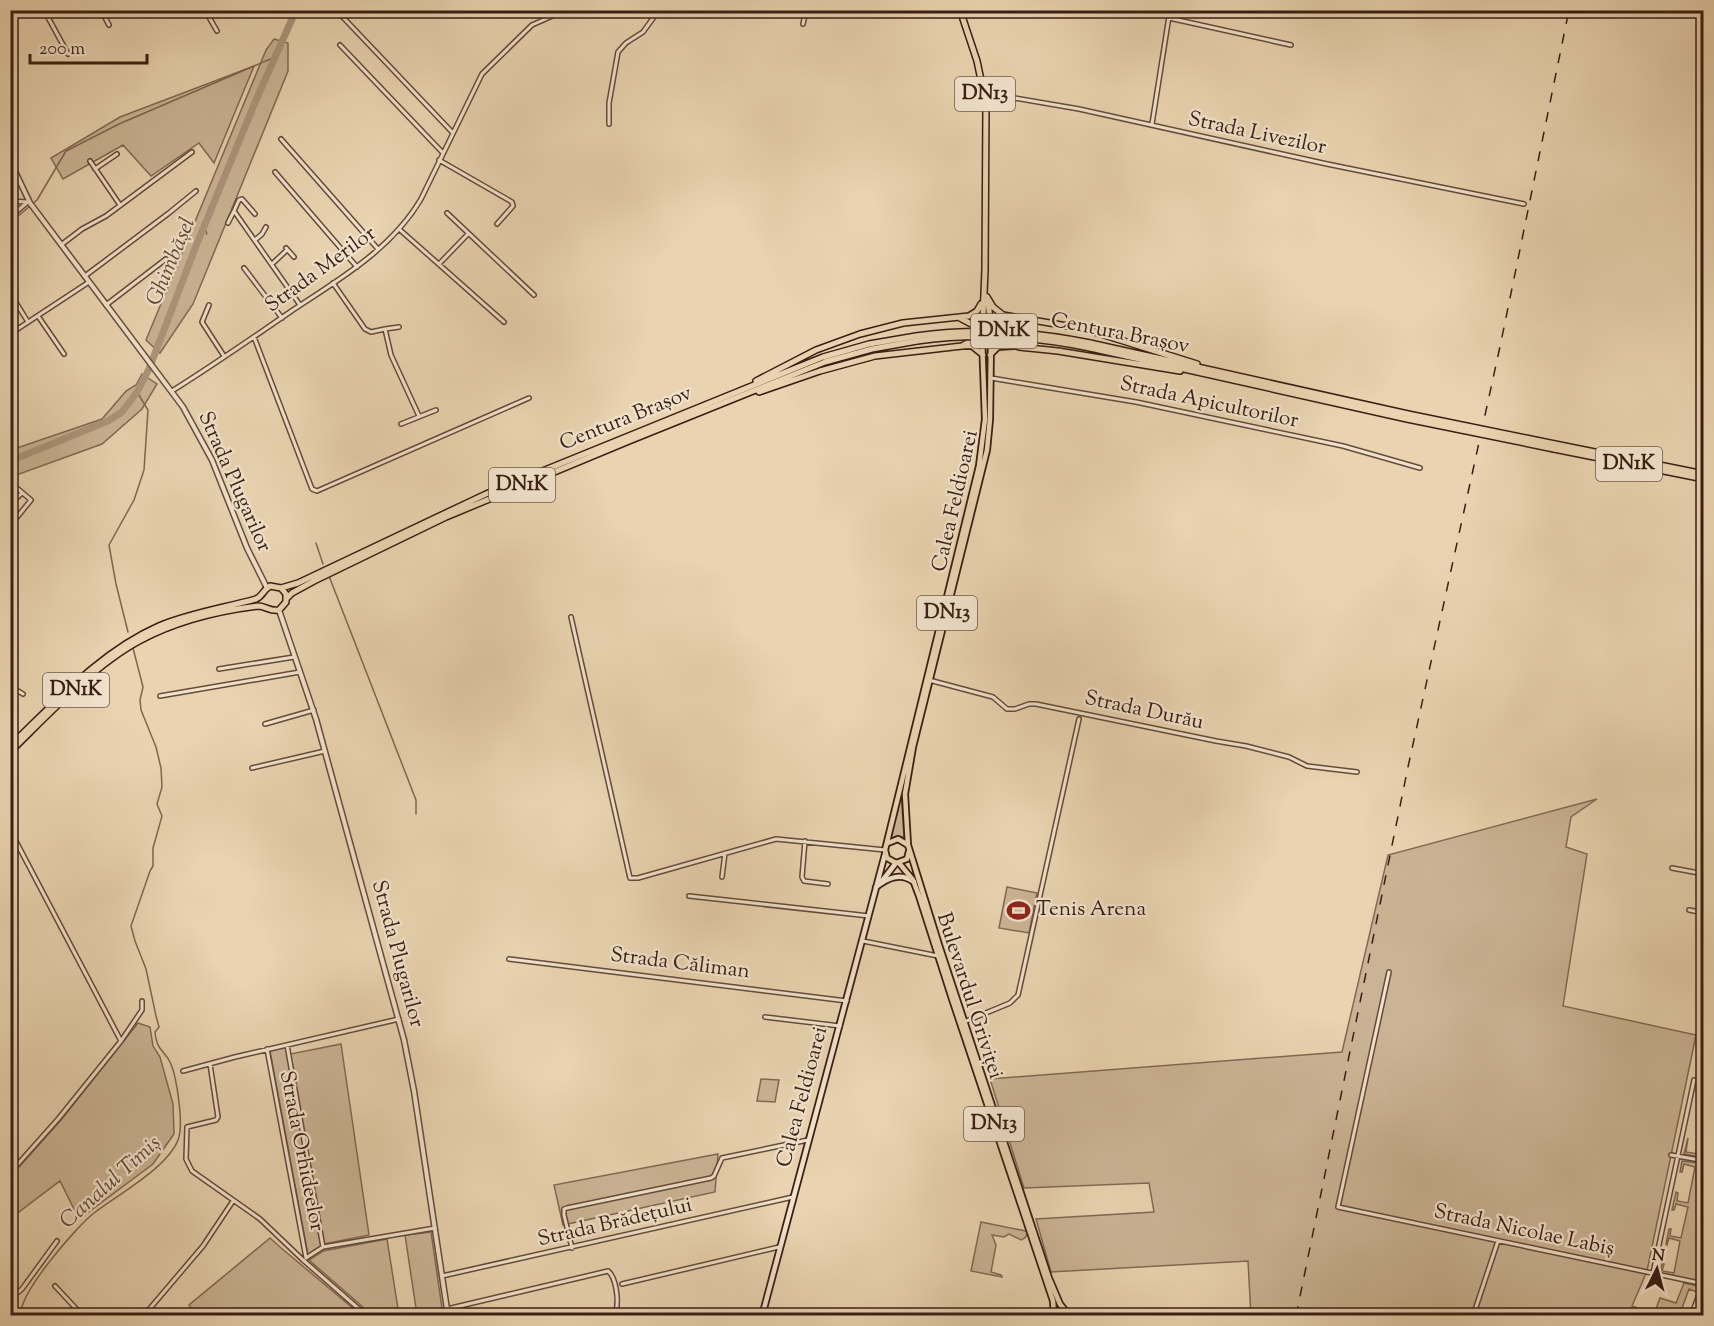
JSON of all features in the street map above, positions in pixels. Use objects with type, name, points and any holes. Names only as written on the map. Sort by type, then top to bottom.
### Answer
[{"type":"highway","name":"DN13","points":[[960,10],[985,93],[985,297],[979,324],[981,337]]},
{"type":"highway","name":"DN13","points":[[985,297],[997,332],[992,338]]},
{"type":"highway","points":[[722,400],[816,350],[840,340],[903,323],[969,316],[978,311],[985,297],[997,311],[1015,317]]},
{"type":"highway","points":[[960,318],[979,324],[1015,317]]},
{"type":"highway","name":"DN1K","points":[[1015,317],[1071,326],[1190,360],[1206,371]]},
{"type":"highway","name":"Centura Brașov","points":[[279,610],[285,605],[287,598],[314,581],[446,517],[831,355],[869,344],[975,331],[1016,332],[1061,337],[1090,346],[1704,479]]},
{"type":"highway","points":[[722,400],[875,356],[962,346],[981,337],[992,338],[1019,347],[1058,351],[1168,370],[1206,371]]},
{"type":"highway","name":"Centura Brașov","points":[[267,588],[274,586],[281,588],[298,583],[486,494],[722,400]]},
{"type":"highway","name":"Centura Brașov","points":[[1555,447],[1704,474]]},
{"type":"highway","points":[[264,606],[262,597],[267,588]]},
{"type":"highway","points":[[281,588],[287,598]]},
{"type":"highway","name":"DN1K","points":[[10,746],[94,666],[138,636],[179,619],[262,597]]},
{"type":"highway","name":"DN1K","points":[[10,752],[96,672],[140,640],[165,628],[195,618],[264,606],[271,610],[279,610]]},
{"type":"main road","name":"Calea Feldioarei","points":[[762,1316],[863,941],[979,466],[985,418],[981,337]]},
{"type":"main road","name":"Calea Feldioarei","points":[[876,887],[898,863],[907,859],[905,810],[907,780],[929,680],[984,466],[990,419],[992,338]]},
{"type":"main road","points":[[962,346],[975,348],[983,356]]},
{"type":"main road","points":[[990,355],[994,349],[1002,346],[1019,347]]},
{"type":"main road","points":[[888,843],[898,839],[908,846]]},
{"type":"main road","name":"Bulevardul Griviței","points":[[908,846],[1055,1293],[1069,1315]]},
{"type":"main road","name":"DN13","points":[[885,852],[889,860],[898,863]]},
{"type":"main road","name":"Bulevardul Griviței","points":[[898,863],[915,883],[1054,1305],[1055,1316]]},
{"type":"main road","points":[[876,887],[894,877],[907,878],[915,883]]},
{"type":"main road","points":[[1055,1316],[1062,1313],[1069,1315]]},
{"type":"street","points":[[44,10],[68,54]]},
{"type":"street","points":[[101,10],[109,25]]},
{"type":"street","points":[[205,10],[217,31]]},
{"type":"street","name":"Strada Merilor","points":[[172,391],[357,267],[399,229],[419,202],[484,71],[532,25],[566,10]]},
{"type":"street","points":[[609,124],[609,103],[618,52],[626,42],[643,32],[659,10]]},
{"type":"street","points":[[803,24],[806,10]]},
{"type":"street","points":[[1152,124],[1170,10]]},
{"type":"street","points":[[337,11],[452,132]]},
{"type":"street","points":[[1169,18],[1291,45]]},
{"type":"street","points":[[340,45],[442,152]]},
{"type":"street","name":"Strada Livezilor","points":[[985,93],[1152,124],[1155,127],[1524,204]]},
{"type":"street","points":[[281,139],[378,249]]},
{"type":"street","points":[[60,245],[120,205],[192,152]]},
{"type":"street","points":[[95,169],[117,153]]},
{"type":"street","points":[[439,160],[512,202],[513,206],[497,224]]},
{"type":"street","name":"Strada Plugarilor","points":[[10,161],[33,208],[183,407],[212,460],[249,553],[267,588]]},
{"type":"street","points":[[90,161],[120,205]]},
{"type":"street","points":[[275,172],[357,267]]},
{"type":"street","points":[[84,276],[196,191]]},
{"type":"street","points":[[228,223],[240,198],[255,214]]},
{"type":"street","points":[[10,201],[29,202]]},
{"type":"street","points":[[10,217],[29,202]]},
{"type":"street","points":[[234,212],[301,305]]},
{"type":"street","points":[[447,213],[534,295]]},
{"type":"street","points":[[255,240],[266,227]]},
{"type":"street","points":[[399,229],[504,322]]},
{"type":"street","points":[[439,264],[468,234]]},
{"type":"street","points":[[272,264],[287,249],[294,257]]},
{"type":"street","points":[[106,305],[166,259]]},
{"type":"street","points":[[244,268],[282,318]]},
{"type":"street","points":[[10,334],[89,282]]},
{"type":"street","points":[[333,283],[367,330],[371,332],[399,327]]},
{"type":"street","points":[[10,293],[28,323]]},
{"type":"street","points":[[209,305],[202,322],[224,356]]},
{"type":"street","points":[[39,316],[64,354]]},
{"type":"street","points":[[385,329],[391,355],[419,416]]},
{"type":"street","points":[[254,337],[312,489],[317,491],[529,398]]},
{"type":"street","name":"Strada Apicultorilor","points":[[990,378],[1136,402],[1343,446],[1420,468]]},
{"type":"street","points":[[401,424],[436,410]]},
{"type":"street","points":[[10,487],[18,489],[21,494],[31,500],[14,521],[10,519]]},
{"type":"street","points":[[10,504],[21,494]]},
{"type":"street","name":"Strada Plugarilor","points":[[279,610],[314,710],[399,1020],[414,1091],[448,1316]]},
{"type":"street","points":[[571,617],[630,878],[638,878],[769,840],[786,839],[885,852]]},
{"type":"street","points":[[219,669],[294,657]]},
{"type":"street","points":[[160,696],[300,672]]},
{"type":"street","name":"Strada Durău","points":[[929,680],[993,697],[1007,709],[1015,709],[1032,703],[1246,746],[1289,757],[1307,766],[1357,772]]},
{"type":"street","points":[[10,686],[23,694]]},
{"type":"street","points":[[265,724],[314,710]]},
{"type":"street","name":"Bulevardul Griviței","points":[[964,1022],[1010,1003],[1018,995],[1079,719]]},
{"type":"street","points":[[252,768],[325,751]]},
{"type":"street","points":[[11,832],[121,1041]]},
{"type":"street","points":[[805,841],[802,877],[804,881],[828,884]]},
{"type":"street","points":[[722,877],[725,853]]},
{"type":"street","points":[[1672,868],[1704,874]]},
{"type":"street","points":[[689,896],[869,916]]},
{"type":"street","points":[[1689,910],[1704,913]]},
{"type":"street","points":[[863,941],[938,956]]},
{"type":"street","name":"Strada Căliman","points":[[509,958],[847,1001]]},
{"type":"street","name":"Strada Nicolae Labiș","points":[[1389,972],[1338,1207],[1703,1284]]},
{"type":"street","points":[[10,1173],[59,1118],[121,1041],[142,1010],[142,1001]]},
{"type":"street","points":[[765,1017],[840,1026]]},
{"type":"street","points":[[183,1071],[267,1049],[399,1020]]},
{"type":"street","points":[[287,1045],[323,1248]]},
{"type":"street","name":"Strada Orhideelor","points":[[267,1049],[305,1259]]},
{"type":"street","points":[[210,1064],[218,1114],[216,1120],[187,1128],[186,1159],[192,1171],[260,1219],[367,1316]]},
{"type":"street","points":[[1653,1274],[1694,1080]]},
{"type":"street","points":[[572,1248],[564,1209],[711,1178],[722,1158],[809,1140]]},
{"type":"street","points":[[1671,1155],[1700,1160]]},
{"type":"street","name":"Strada Brădețului","points":[[442,1276],[793,1197]]},
{"type":"street","points":[[146,1313],[203,1246],[234,1200]]},
{"type":"street","points":[[305,1259],[323,1248],[435,1228]]},
{"type":"street","points":[[10,1299],[22,1289],[57,1241]]},
{"type":"street","points":[[1473,1316],[1498,1241]]},
{"type":"street","points":[[622,1284],[779,1247]]},
{"type":"street","points":[[447,1309],[608,1271],[612,1274],[618,1304],[616,1311],[607,1316]]},
{"type":"street","points":[[1691,1316],[1703,1284]]},
{"type":"street","points":[[55,1286],[83,1316]]},
{"type":"shaded area","points":[[274,39],[288,43],[288,71],[193,304],[160,353],[146,340],[266,50]]},
{"type":"shaded area","points":[[254,66],[214,163],[199,143],[151,176],[123,145],[63,179],[51,158],[120,117]]},
{"type":"shaded area","points":[[142,374],[157,384],[142,409],[102,444],[11,477],[11,450],[102,419],[126,391],[136,385]]},
{"type":"shaded area","points":[[901,793],[904,837],[897,836],[890,839]]},
{"type":"shaded area","points":[[1597,799],[1571,817],[1566,847],[1587,854],[1563,1006],[1696,1035],[1647,1271],[1632,1306],[1654,1314],[1660,1298],[1676,1303],[1684,1283],[1699,1286],[1697,1292],[1689,1289],[1681,1311],[1677,1309],[1674,1315],[1251,1316],[1248,1261],[1051,1272],[1036,1219],[1154,1212],[1149,1183],[1024,1188],[990,1079],[1342,1052],[1388,855]]},
{"type":"shaded area","name":"Tenis Arena","points":[[1007,887],[1037,893],[1029,933],[999,928]]},
{"type":"shaded area","points":[[138,1023],[150,1027],[153,1046],[160,1057],[173,1104],[174,1134],[153,1164],[82,1217],[74,1209],[60,1181],[11,1218],[11,1176],[61,1120]]},
{"type":"shaded area","points":[[341,1044],[369,1235],[324,1244],[308,1255],[270,1051],[286,1047],[291,1054]]},
{"type":"shaded area","points":[[761,1079],[779,1080],[775,1102],[757,1101]]},
{"type":"shaded area","points":[[1703,1127],[1704,1239],[1701,1249],[1703,1250],[1703,1282],[1660,1273],[1662,1263],[1664,1264],[1662,1271],[1674,1273],[1680,1241],[1669,1238],[1666,1244],[1669,1229],[1671,1229],[1670,1236],[1681,1238],[1688,1207],[1676,1204],[1672,1210],[1676,1192],[1678,1193],[1677,1201],[1688,1203],[1695,1167],[1684,1164],[1680,1172],[1682,1161],[1699,1163],[1700,1157],[1684,1154],[1688,1138],[1686,1152],[1698,1154]]},
{"type":"shaded area","points":[[718,1154],[715,1192],[563,1225],[554,1185]]},
{"type":"shaded area","points":[[981,1222],[1028,1233],[1021,1240],[1009,1234],[1004,1237],[992,1235],[996,1245],[991,1272],[1002,1277],[971,1271]]},
{"type":"shaded area","points":[[431,1232],[443,1315],[417,1315],[405,1235]]},
{"type":"shaded area","points":[[270,1238],[361,1315],[196,1315],[189,1305]]},
{"type":"shaded area","points":[[387,1239],[399,1315],[372,1315],[309,1260],[323,1251]]},
{"type":"waterway","name":"Ghimbășel","points":[[10,461],[108,421],[122,412],[137,392],[149,369],[256,100],[296,10]]},
{"type":"waterway","points":[[10,223],[37,200],[66,151],[119,124],[275,57]]},
{"type":"waterway","name":"Ghimbășel","points":[[204,226],[207,234]]},
{"type":"waterway","name":"Canalul Timiș","points":[[128,632],[109,545],[134,500],[144,470],[148,410],[137,392]]},
{"type":"waterway","points":[[316,543],[323,564]]},
{"type":"waterway","points":[[329,576],[416,800],[416,814]]},
{"type":"waterway","name":"Canalul Timiș","points":[[21,1316],[22,1306],[28,1293],[62,1246],[94,1213],[166,1159],[179,1137],[180,1111],[175,1079],[171,1064],[157,1043],[155,1032],[159,1027],[146,969],[131,926],[153,866],[153,848],[162,816],[157,804],[162,787],[161,768],[156,747],[141,710],[140,700],[143,687],[133,648]]},
{"type":"railway","points":[[1296,1316],[1408,767],[1501,342],[1569,10]]},
{"type":"place","name":"Tenis Arena","points":[[1018,910]]}]
